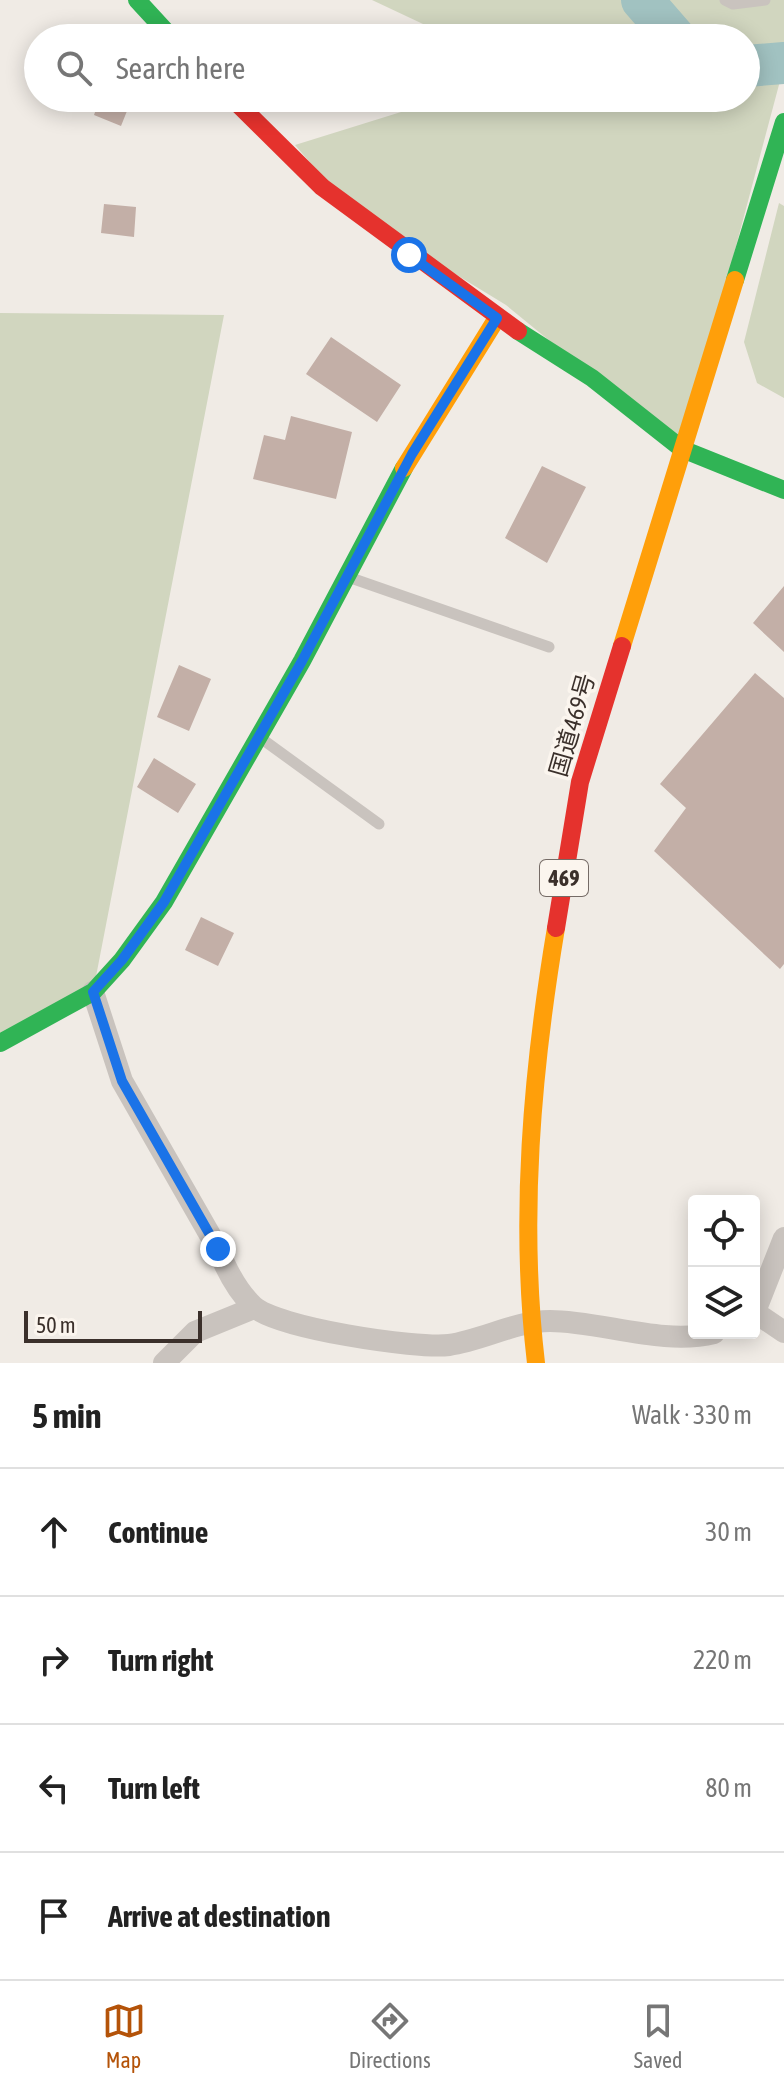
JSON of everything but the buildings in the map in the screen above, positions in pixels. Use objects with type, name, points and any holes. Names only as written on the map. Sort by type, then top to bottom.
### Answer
[{"type":"main road","points":[[137,0],[159,24]]},
{"type":"main road","points":[[246,112],[322,187],[497,318],[592,378],[682,449],[784,490]]},
{"type":"main road","name":"国道469号","points":[[536,1363],[531,1321],[529,1146],[544,997],[580,782],[784,122]]},
{"type":"main road","points":[[0,1043],[93,992],[122,960],[164,902],[259,736],[412,454],[497,318]]},
{"type":"street","points":[[93,992],[122,1081],[218,1249],[228,1273],[254,1308],[308,1326],[376,1340],[445,1346],[479,1339],[531,1321],[556,1321],[643,1334],[688,1333]]},
{"type":"street","points":[[760,1296],[784,1238]]},
{"type":"street","points":[[164,1363],[195,1332],[254,1308]]},
{"type":"street","points":[[760,1316],[784,1332]]},
{"type":"lane","points":[[725,0],[733,4],[765,0]]},
{"type":"lane","points":[[347,577],[549,647]]},
{"type":"lane","points":[[259,736],[379,824]]},
{"type":"green space","points":[[372,0],[784,0],[784,66],[682,449],[506,305],[352,211],[295,145],[401,112],[760,112],[760,24],[423,24]]},
{"type":"green space","points":[[779,203],[784,206],[784,398],[757,383],[744,342]]},
{"type":"green space","points":[[0,313],[224,315],[93,992],[0,1037]]},
{"type":"waterway","points":[[642,0],[663,24]]},
{"type":"waterway","points":[[760,65],[784,63]]},
{"type":"traffic: fast","points":[[137,0],[159,24]]},
{"type":"traffic: fast","points":[[735,280],[784,122]]},
{"type":"traffic: fast","points":[[518,331],[592,378],[682,449],[784,490]]},
{"type":"traffic: fast","points":[[0,1043],[93,992],[122,960],[164,902],[302,661],[404,468]]},
{"type":"traffic: slow","points":[[622,646],[735,280]]},
{"type":"traffic: slow","points":[[404,468],[497,318]]},
{"type":"traffic: slow","points":[[536,1363],[529,1254],[531,1145],[540,1036],[556,928]]},
{"type":"traffic: jam","points":[[246,112],[322,187],[518,331]]},
{"type":"traffic: jam","points":[[556,928],[580,782],[622,646]]},
{"type":"route","points":[[218,1249],[122,1081],[93,992],[122,960],[164,902],[302,661],[412,454],[497,318],[409,255]]}]
